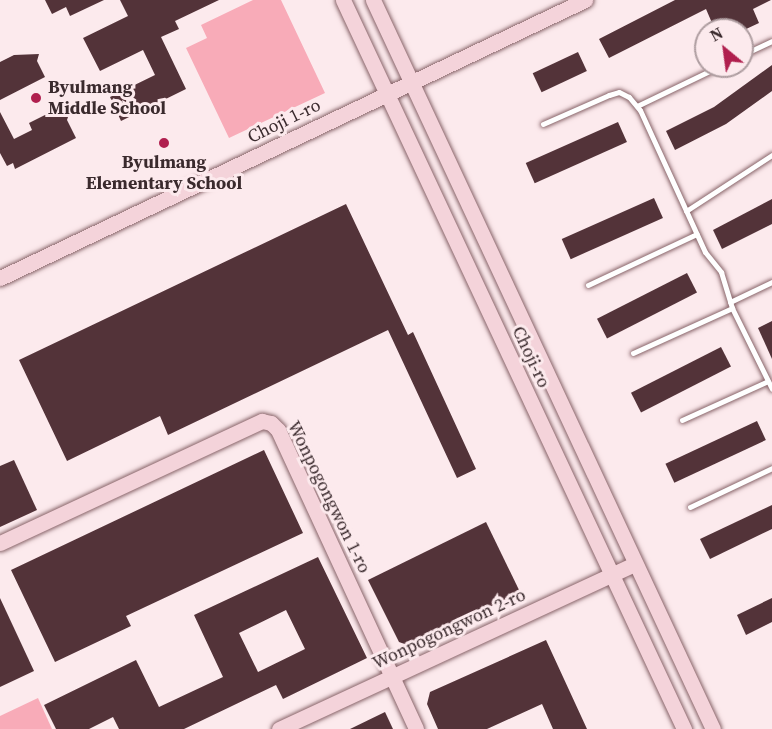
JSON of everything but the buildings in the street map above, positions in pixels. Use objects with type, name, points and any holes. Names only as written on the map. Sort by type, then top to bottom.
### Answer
[{"type":"street","name":"Choji-ro","points":[[343,0],[684,729]]},
{"type":"street","name":"Choji-ro","points":[[373,0],[713,729]]},
{"type":"street","name":"Choji 1-ro","points":[[0,278],[585,0]]},
{"type":"street","name":"Wonpogongwon 1-ro","points":[[0,543],[262,421],[271,423],[278,430],[416,729]]},
{"type":"street","name":"Wonpogongwon 2-ro","points":[[279,729],[635,564]]},
{"type":"lane","points":[[754,49],[772,41]]},
{"type":"lane","points":[[637,106],[695,78]]},
{"type":"lane","points":[[543,124],[619,92],[629,97],[637,106],[705,252],[721,272],[731,305],[772,389]]},
{"type":"lane","points":[[687,211],[772,155]]},
{"type":"lane","points":[[588,285],[697,234]]},
{"type":"lane","points":[[633,353],[731,305],[772,282]]},
{"type":"lane","points":[[682,420],[768,381]]},
{"type":"lane","points":[[690,507],[772,468]]},
{"type":"shaded area","points":[[253,0],[281,0],[325,93],[229,138],[186,48],[207,38],[201,25]]},
{"type":"shaded area","points":[[38,698],[52,729],[0,729],[0,716]]},
{"type":"place","name":"Byulmang Middle School","points":[[36,98]]},
{"type":"place","name":"Byulmang Elementary School","points":[[164,143]]}]
